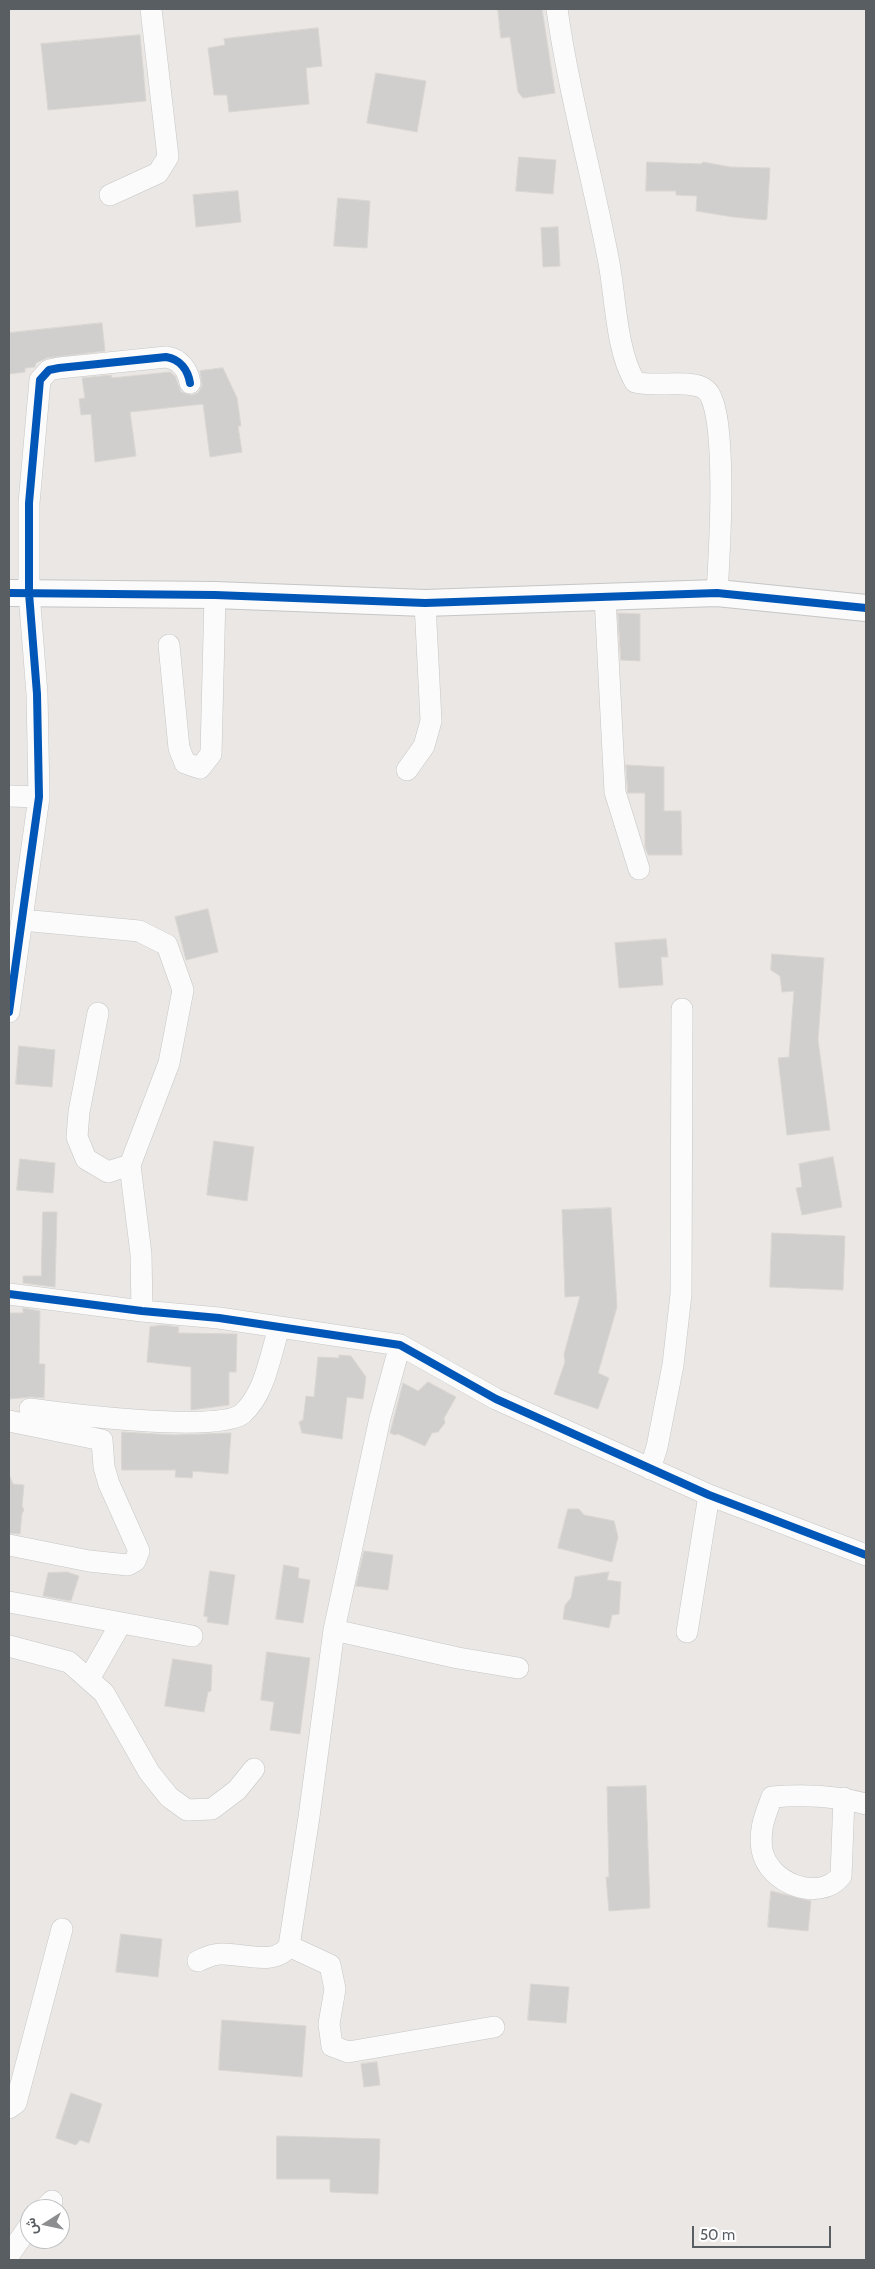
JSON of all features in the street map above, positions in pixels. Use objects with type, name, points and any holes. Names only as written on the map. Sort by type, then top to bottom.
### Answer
[{"type":"street","points":[[110,195],[158,173],[168,158],[151,9]]},
{"type":"street","points":[[557,9],[564,58],[609,264],[628,370],[635,382],[646,385],[695,385],[706,390],[713,399],[717,412],[720,470],[720,558],[716,593]]},
{"type":"street","points":[[9,1012],[39,797],[37,694],[19,593],[40,380],[49,370],[59,368],[166,357],[179,362],[186,370],[190,383]]},
{"type":"street","points":[[19,593],[215,595],[425,603],[716,593],[866,608]]},
{"type":"street","points":[[169,645],[179,748],[186,763],[200,768],[211,754],[215,595]]},
{"type":"street","points":[[605,597],[616,792],[639,869]]},
{"type":"street","points":[[407,770],[424,746],[431,721],[425,603]]},
{"type":"street","points":[[9,796],[39,797]]},
{"type":"street","points":[[22,920],[139,931],[167,945],[183,990],[169,1063],[130,1165],[141,1254],[142,1311]]},
{"type":"street","points":[[650,1469],[657,1448],[673,1365],[681,1294],[682,1009]]},
{"type":"street","points":[[98,1013],[79,1112],[77,1137],[86,1159],[108,1172],[130,1165]]},
{"type":"street","points":[[9,1294],[142,1311],[219,1318],[400,1344],[496,1399],[650,1469],[709,1495],[866,1555]]},
{"type":"street","points":[[30,1409],[104,1419],[132,1420],[216,1422],[241,1415],[258,1396],[279,1328]]},
{"type":"street","points":[[198,1962],[219,1954],[276,1957],[284,1953],[289,1946],[309,1817],[334,1630],[380,1418],[400,1344]]},
{"type":"street","points":[[9,1421],[102,1440],[104,1467],[109,1484],[139,1551],[135,1561],[128,1565],[89,1560],[9,1545]]},
{"type":"street","points":[[687,1632],[709,1495]]},
{"type":"street","points":[[9,1602],[192,1636]]},
{"type":"street","points":[[89,1679],[121,1623]]},
{"type":"street","points":[[334,1630],[458,1658],[518,1668]]},
{"type":"street","points":[[9,1646],[69,1662],[89,1679],[104,1693],[149,1772],[169,1797],[187,1810],[212,1810],[237,1790],[254,1769]]},
{"type":"street","points":[[844,1798],[841,1876],[834,1884],[821,1889],[799,1887],[771,1870],[762,1852],[761,1826],[772,1797],[809,1794],[844,1798],[866,1804]]},
{"type":"street","points":[[9,2108],[16,2103],[62,1928]]},
{"type":"street","points":[[289,1946],[330,1965],[335,1989],[329,2024],[332,2046],[348,2052],[494,2027]]},
{"type":"street","points":[[9,2254],[20,2238]]},
{"type":"building","points":[[498,9],[542,9],[555,93],[523,98],[518,92],[510,37],[501,38]]},
{"type":"building","points":[[318,28],[322,66],[306,68],[309,104],[229,112],[227,95],[214,95],[208,48],[225,45],[224,39]]},
{"type":"building","points":[[140,35],[146,101],[48,110],[41,44]]},
{"type":"building","points":[[376,73],[426,81],[417,132],[367,123]]},
{"type":"building","points":[[519,157],[556,160],[553,194],[516,191]]},
{"type":"building","points":[[647,162],[701,164],[703,162],[730,167],[770,168],[767,218],[766,220],[733,217],[696,211],[697,196],[676,195],[676,191],[646,191]]},
{"type":"building","points":[[238,191],[241,222],[196,227],[193,195]]},
{"type":"building","points":[[338,198],[370,201],[367,248],[334,246]]},
{"type":"building","points":[[558,227],[560,266],[543,267],[541,228]]},
{"type":"building","points":[[102,323],[105,351],[47,358],[36,363],[35,367],[25,368],[25,372],[9,374],[9,333]]},
{"type":"building","points":[[223,368],[237,398],[241,426],[238,426],[242,452],[210,457],[203,404],[130,412],[136,456],[95,462],[91,414],[81,415],[79,399],[85,398],[82,378],[111,375],[112,378],[170,372],[175,376],[181,392],[192,395],[198,393],[202,386],[200,371]]},
{"type":"building","points":[[618,613],[640,614],[640,661],[621,660]]},
{"type":"building","points":[[626,765],[664,767],[664,811],[681,811],[682,855],[648,855],[645,847],[645,793],[628,793]]},
{"type":"building","points":[[208,909],[218,952],[186,960],[175,917]]},
{"type":"building","points":[[666,939],[668,957],[661,957],[663,985],[619,988],[615,943]]},
{"type":"building","points":[[772,954],[824,958],[818,1040],[830,1130],[787,1135],[778,1058],[789,1057],[794,991],[782,992],[780,976],[771,970]]},
{"type":"building","points":[[19,1046],[55,1050],[52,1087],[16,1084]]},
{"type":"building","points":[[214,1141],[254,1147],[247,1201],[207,1195]]},
{"type":"building","points":[[833,1157],[842,1207],[802,1215],[796,1188],[802,1187],[799,1164]]},
{"type":"building","points":[[20,1159],[55,1163],[53,1193],[17,1190]]},
{"type":"building","points":[[611,1208],[617,1307],[598,1373],[609,1378],[598,1409],[554,1394],[565,1362],[564,1354],[580,1296],[565,1297],[562,1210]]},
{"type":"building","points":[[43,1212],[57,1212],[55,1287],[23,1283],[23,1276],[41,1276]]},
{"type":"building","points":[[772,1233],[845,1236],[843,1290],[770,1287]]},
{"type":"building","points":[[23,1308],[40,1311],[39,1364],[45,1364],[44,1398],[9,1399],[9,1313],[23,1313]]},
{"type":"building","points":[[163,1325],[179,1327],[178,1333],[237,1334],[236,1372],[229,1372],[229,1405],[191,1410],[191,1367],[147,1362],[150,1327]]},
{"type":"building","points":[[339,1355],[351,1356],[366,1377],[363,1399],[347,1397],[342,1439],[302,1433],[299,1422],[303,1420],[306,1396],[314,1397],[318,1357],[339,1358]]},
{"type":"building","points":[[428,1382],[456,1397],[444,1418],[445,1423],[438,1432],[432,1433],[425,1446],[398,1434],[390,1433],[403,1383],[418,1391]]},
{"type":"building","points":[[122,1432],[174,1435],[231,1433],[228,1474],[193,1471],[192,1478],[175,1477],[176,1470],[122,1470]]},
{"type":"building","points":[[9,1474],[13,1484],[24,1485],[22,1506],[24,1510],[20,1534],[9,1533]]},
{"type":"building","points":[[568,1509],[579,1509],[584,1515],[614,1521],[618,1537],[612,1562],[558,1548]]},
{"type":"building","points":[[364,1551],[393,1555],[388,1590],[356,1586]]},
{"type":"building","points":[[284,1565],[299,1568],[298,1578],[310,1580],[303,1623],[276,1619]]},
{"type":"building","points":[[210,1571],[235,1575],[228,1625],[207,1622],[208,1617],[204,1616]]},
{"type":"building","points":[[67,1572],[79,1576],[71,1601],[43,1596],[48,1573]]},
{"type":"building","points":[[609,1572],[607,1580],[621,1582],[619,1614],[612,1615],[609,1628],[563,1619],[565,1605],[571,1598],[575,1577]]},
{"type":"building","points":[[267,1652],[310,1658],[300,1734],[270,1730],[274,1702],[261,1700]]},
{"type":"building","points":[[173,1659],[212,1665],[211,1691],[208,1692],[204,1712],[165,1706]]},
{"type":"building","points":[[646,1786],[650,1908],[609,1911],[606,1877],[609,1877],[607,1787]]},
{"type":"building","points":[[771,1891],[811,1901],[808,1931],[768,1927]]},
{"type":"building","points":[[121,1934],[162,1939],[158,1977],[116,1972]]},
{"type":"building","points":[[531,1984],[569,1987],[566,2023],[528,2020]]},
{"type":"building","points":[[222,2020],[306,2026],[302,2077],[219,2070]]},
{"type":"building","points":[[377,2062],[380,2085],[364,2087],[361,2064]]},
{"type":"building","points":[[71,2093],[102,2104],[89,2143],[80,2140],[76,2145],[56,2138]]},
{"type":"building","points":[[277,2136],[380,2139],[378,2194],[330,2192],[330,2179],[277,2179]]},
{"type":"cycle path","points":[[9,1012],[39,797],[37,694],[29,593],[29,503],[40,380],[49,370],[59,368],[166,357],[175,360],[182,366],[190,383]]},
{"type":"cycle path","points":[[9,593],[215,595],[425,603],[717,593],[866,608]]},
{"type":"cycle path","points":[[9,1294],[142,1311],[219,1318],[400,1345],[496,1399],[709,1495],[866,1555]]}]
